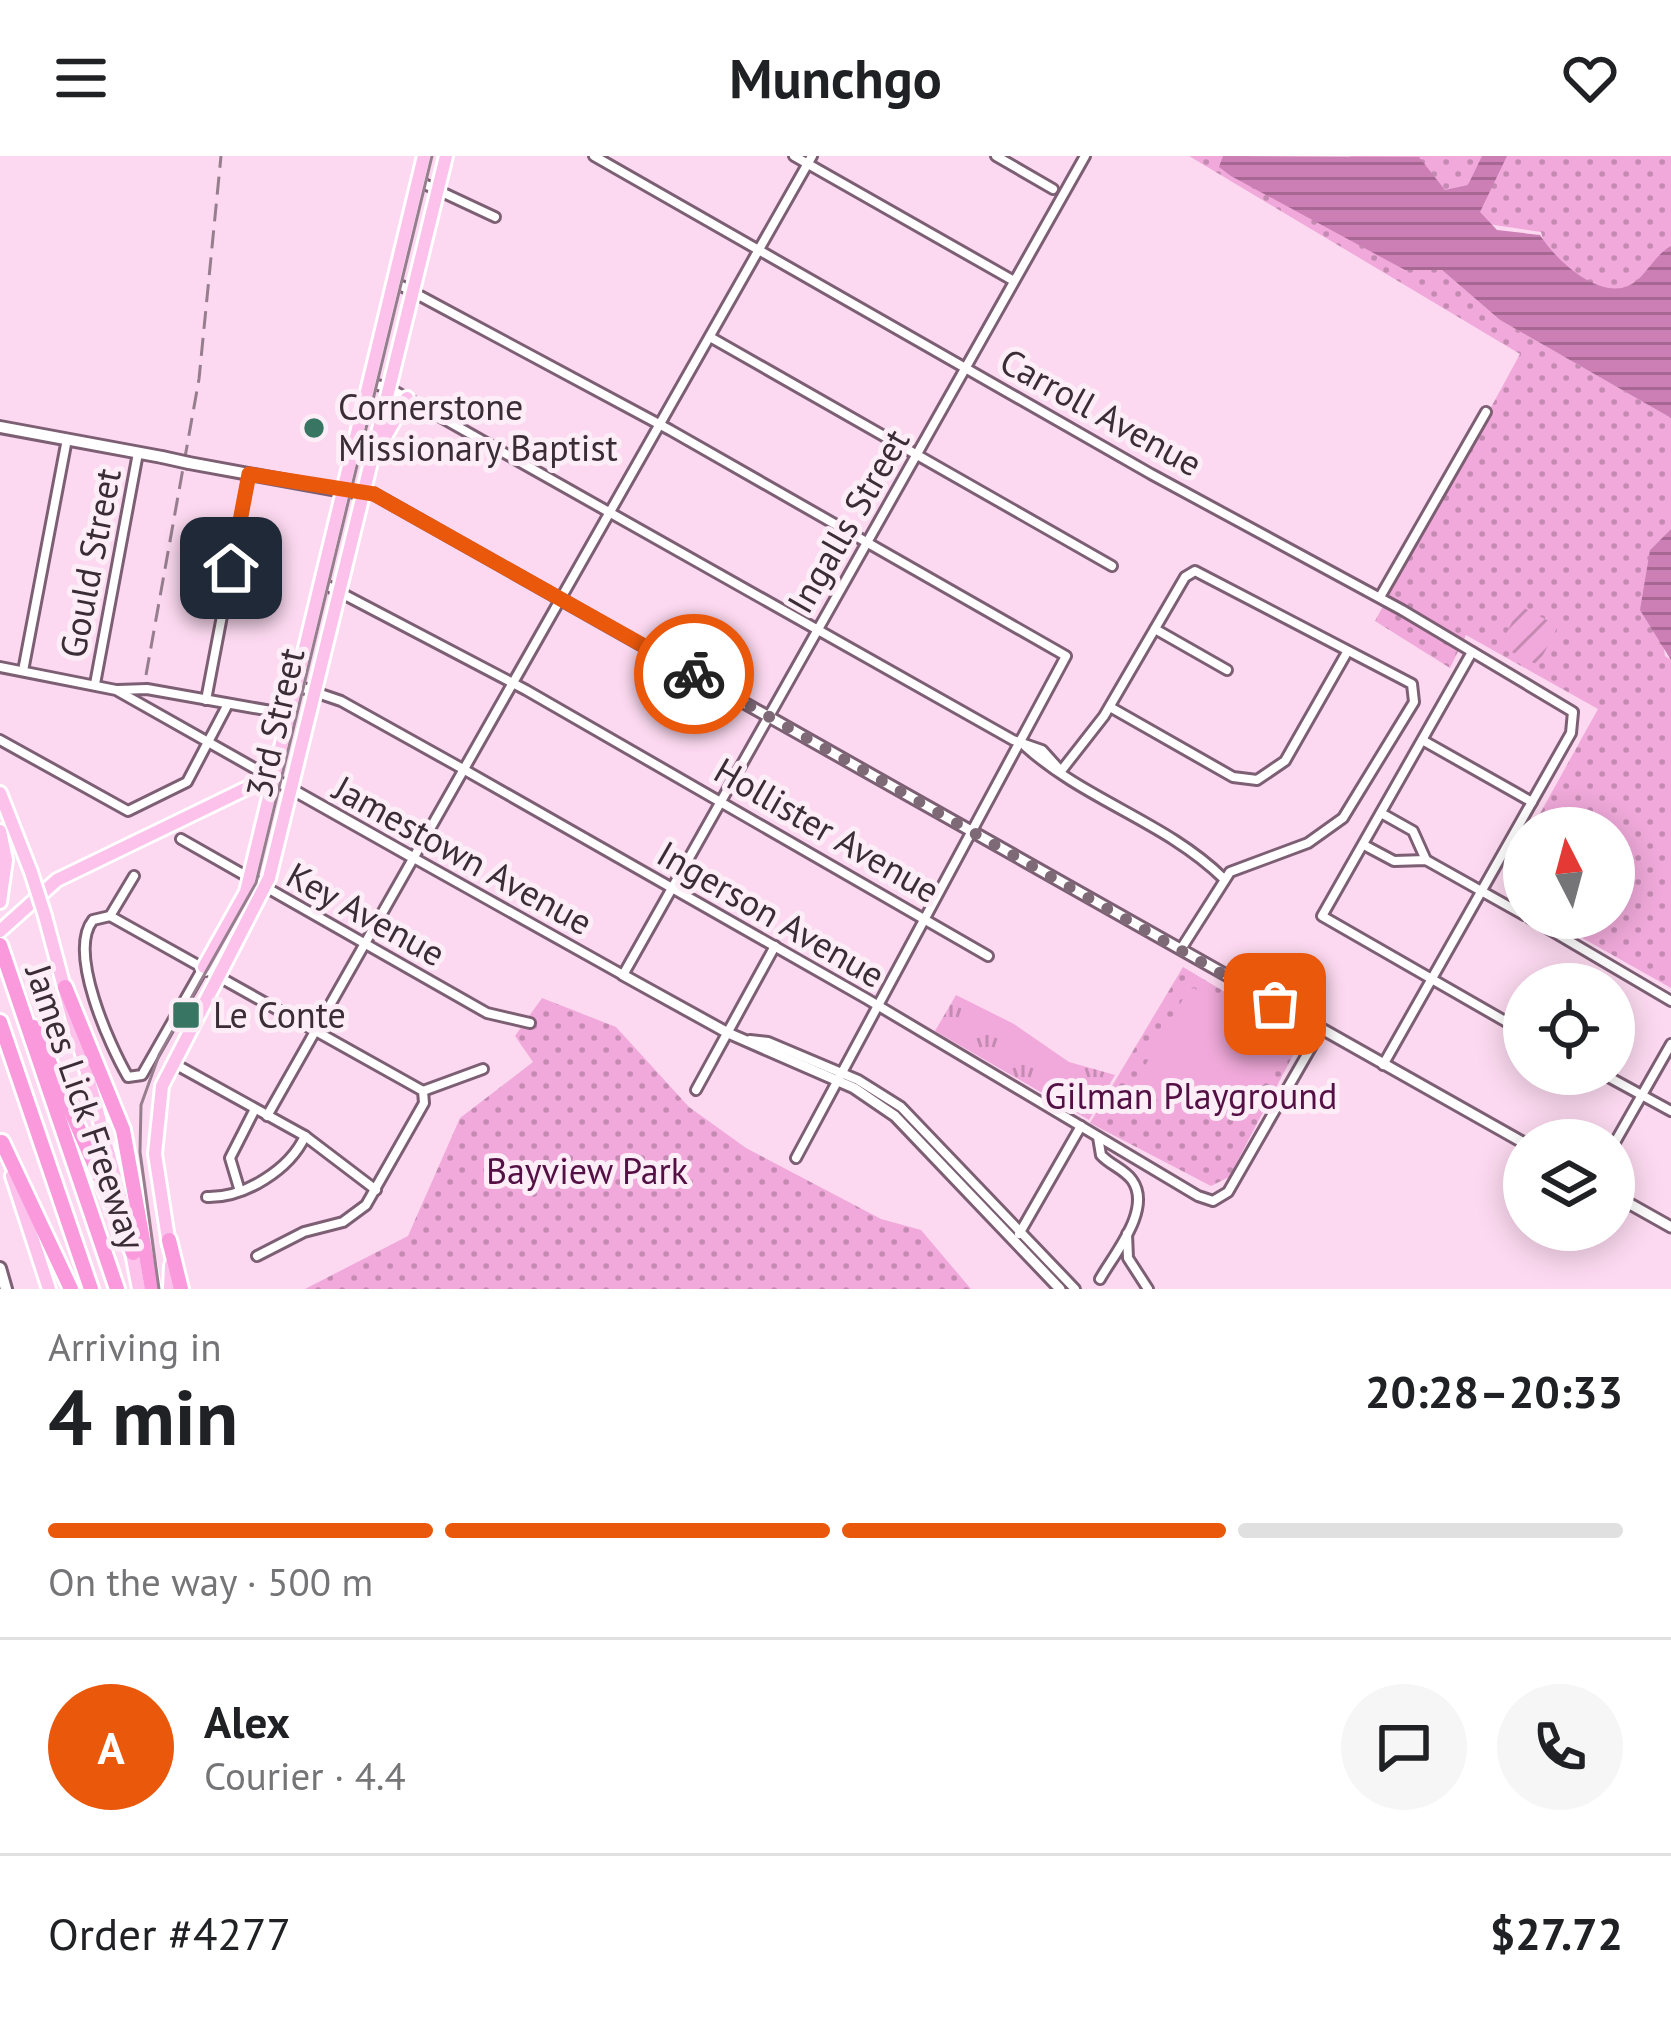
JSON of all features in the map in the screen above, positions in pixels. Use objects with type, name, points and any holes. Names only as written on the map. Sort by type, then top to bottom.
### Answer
[{"type":"highway","name":"James Lick Freeway","points":[[0,945],[117,1289]]},
{"type":"highway","points":[[10,975],[133,1252]]},
{"type":"highway","points":[[65,987],[123,1130],[152,1289]]},
{"type":"highway","name":"James Lick Freeway","points":[[0,1022],[91,1289]]},
{"type":"highway","points":[[1,1139],[71,1289]]},
{"type":"highway","points":[[169,1240],[181,1289]]},
{"type":"main road","name":"3rd Street","points":[[204,967],[240,910],[250,879],[270,777],[424,156]]},
{"type":"main road","name":"3rd Street","points":[[170,1289],[169,1240],[154,1138],[172,1062],[266,888],[446,156]]},
{"type":"main road","points":[[371,460],[407,398]]},
{"type":"main road","points":[[0,427],[342,491]]},
{"type":"main road","points":[[0,932],[57,880],[270,777]]},
{"type":"main road","points":[[0,793],[45,916],[140,1289]]},
{"type":"main road","points":[[0,831],[6,860],[0,902]]},
{"type":"main road","points":[[1,1139],[49,1289]]},
{"type":"street","name":"Carroll Avenue","points":[[594,156],[1562,703],[1576,722],[1532,802]]},
{"type":"street","points":[[794,156],[810,160],[1014,281]]},
{"type":"street","points":[[995,156],[1053,189]]},
{"type":"street","name":"Ingalls Street","points":[[623,975],[1085,156]]},
{"type":"street","points":[[267,1116],[810,160]]},
{"type":"street","points":[[418,181],[438,186],[496,217]]},
{"type":"street","points":[[395,284],[411,287],[661,425],[1066,656],[1023,744],[876,1004],[796,1158]]},
{"type":"street","points":[[710,337],[1112,566]]},
{"type":"street","points":[[370,383],[389,388],[1023,744],[1188,848],[1222,878]]},
{"type":"street","points":[[1380,597],[1486,412]]},
{"type":"street","points":[[23,671],[67,439]]},
{"type":"street","name":"Gould Street","points":[[95,684],[138,453]]},
{"type":"street","points":[[206,700],[249,474]]},
{"type":"street","points":[[342,491],[364,492],[564,600],[1503,1132]]},
{"type":"street","points":[[1061,771],[1110,707],[1185,577],[1199,571],[1346,653],[1408,680],[1416,693],[1359,798],[1333,827],[1295,849],[1245,862],[1222,878],[1181,949]]},
{"type":"street","name":"Hollister Avenue","points":[[320,583],[339,589],[722,801],[988,956]]},
{"type":"street","points":[[1155,629],[1227,670]]},
{"type":"street","points":[[1472,652],[1322,916],[1503,1020]]},
{"type":"street","points":[[1110,707],[1233,777],[1257,780],[1286,761],[1346,653]]},
{"type":"street","name":"Jamestown Avenue","points":[[0,667],[116,690],[726,1032],[838,1076],[906,1125],[1075,1289]]},
{"type":"street","name":"Ingerson Avenue","points":[[296,686],[313,690],[464,770],[1213,1201],[1230,1189],[1321,1030]]},
{"type":"street","points":[[116,690],[147,688],[288,715]]},
{"type":"street","points":[[0,740],[123,810],[181,787],[228,704]]},
{"type":"street","points":[[1383,1065],[1532,802],[1424,741]]},
{"type":"street","points":[[1381,813],[1413,831],[1426,860]]},
{"type":"street","name":"Key Avenue","points":[[181,838],[487,1012],[530,1023]]},
{"type":"street","points":[[1364,845],[1394,861],[1426,860],[1503,903]]},
{"type":"street","points":[[134,876],[110,916],[87,928],[88,973],[102,1017],[133,1079],[142,1075],[204,967]]},
{"type":"street","points":[[110,916],[423,1090],[483,1069]]},
{"type":"street","points":[[1566,939],[1671,1001]]},
{"type":"street","points":[[696,1090],[775,946]]},
{"type":"street","points":[[1628,1119],[1671,1043]]},
{"type":"street","points":[[172,1062],[305,1136],[376,1190]]},
{"type":"street","points":[[257,1256],[304,1232],[343,1222],[376,1190],[424,1103],[423,1090]]},
{"type":"street","points":[[1635,1091],[1671,1112]]},
{"type":"street","points":[[239,1188],[230,1158],[255,1109]]},
{"type":"street","points":[[1018,1236],[1081,1126]]},
{"type":"street","points":[[207,1196],[282,1169],[294,1160],[305,1136]]},
{"type":"street","points":[[1098,1137],[1101,1155],[1137,1189],[1138,1204],[1100,1279]]},
{"type":"street","points":[[1635,1207],[1671,1227]]},
{"type":"street","points":[[1129,1227],[1128,1258],[1148,1289]]},
{"type":"street","name":"Jamestown Avenue","points":[[1018,1236],[1060,1289]]},
{"type":"green space","points":[[1189,156],[1250,156],[1242,175],[1405,270],[1442,270],[1500,320],[1671,418],[1671,529],[1650,550],[1665,656],[1671,660],[1671,988],[1635,968],[1635,963],[1584,939],[1635,939],[1635,807],[1544,807],[1598,709],[1466,635],[1450,668],[1375,621],[1520,354]]},
{"type":"green space","points":[[1349,156],[1671,156],[1671,332],[1550,264],[1541,232],[1488,224]]},
{"type":"green space","points":[[1520,606],[1558,626],[1538,665],[1500,646]]},
{"type":"green space","name":"Gilman Playground","points":[[1183,967],[1302,1038],[1229,1177],[1211,1186],[1090,1123]]},
{"type":"green space","points":[[1194,988],[1291,1044],[1247,1090],[1189,1117],[1140,1091],[1138,1078],[1188,990]]},
{"type":"green space","points":[[956,995],[1014,1024],[1069,1062],[1115,1075],[1089,1120],[935,1031]]},
{"type":"green space","name":"Bayview Park","points":[[542,998],[616,1027],[689,1107],[746,1148],[881,1219],[921,1230],[971,1289],[305,1289],[408,1236],[460,1118],[533,1062],[515,1036]]},
{"type":"shaded area","points":[[1223,156],[1419,157],[1445,190],[1468,185],[1482,156],[1507,156],[1480,212],[1497,230],[1540,235],[1566,265],[1590,282],[1603,287],[1628,286],[1671,246],[1671,418],[1500,320],[1442,270],[1405,270],[1231,176],[1219,167]]},
{"type":"shaded area","points":[[1671,529],[1671,660],[1640,610],[1650,550]]},
{"type":"tram line","points":[[159,1289],[140,1152],[141,1105],[159,1055],[256,883],[432,156]]},
{"type":"railway","points":[[146,675],[199,379],[221,156]]},
{"type":"way so far","points":[[694,674],[1275,1004]]},
{"type":"place","name":"Cornerstone Missionary Baptist","points":[[314,428]]},
{"type":"place","name":"Le Conte","points":[[186,1015]]},
{"type":"route","points":[[231,568],[249,474],[374,494],[694,674]]}]
